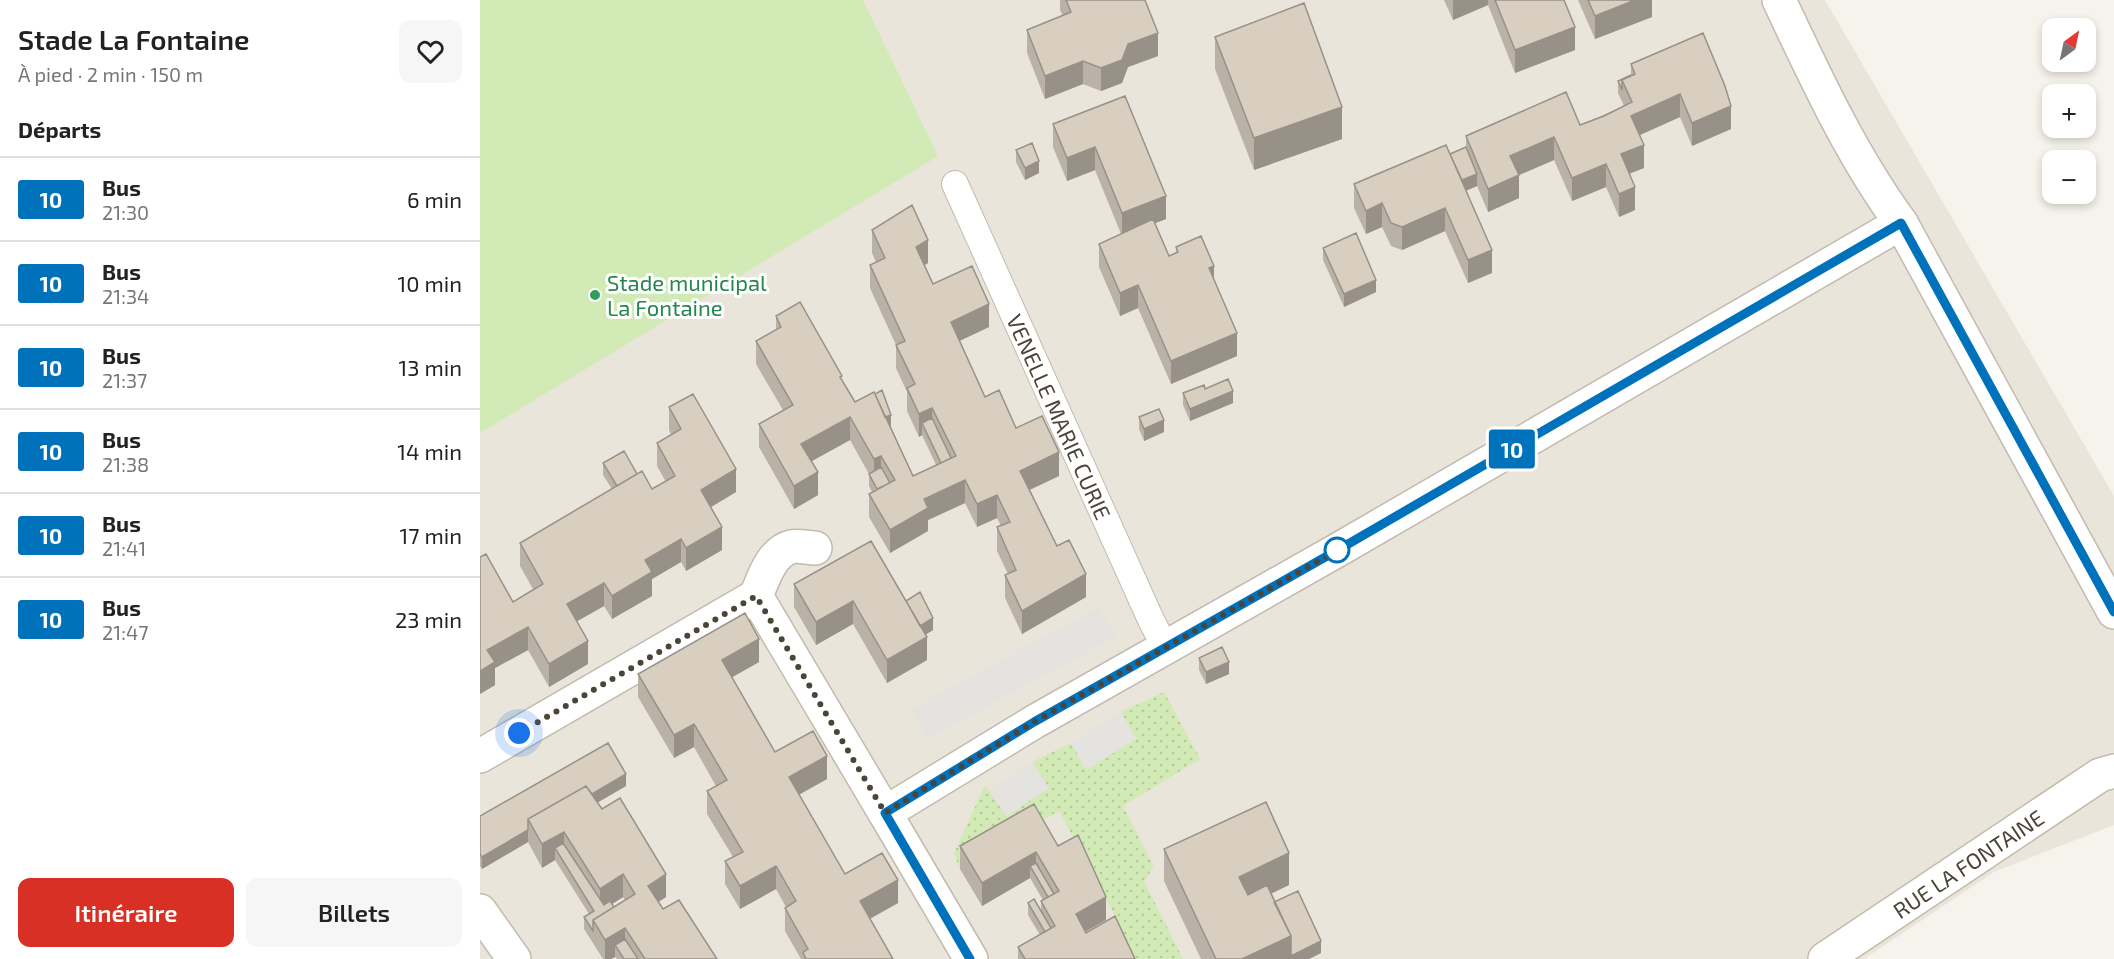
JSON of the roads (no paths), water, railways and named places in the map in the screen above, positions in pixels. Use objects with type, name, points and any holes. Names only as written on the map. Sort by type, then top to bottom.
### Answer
[{"type":"street","points":[[1779,0],[1806,57],[1878,192],[1901,223],[2114,612]]},
{"type":"street","points":[[885,813],[1034,722],[1332,553],[1901,223]]},
{"type":"street","points":[[480,756],[756,596],[777,556],[791,547],[815,548]]},
{"type":"street","points":[[756,596],[970,959]]},
{"type":"street","name":"RUE LA FONTAINE","points":[[1825,959],[2100,775],[2114,771]]},
{"type":"street","points":[[480,911],[514,959]]},
{"type":"lane","name":"VENELLE MARIE CURIE","points":[[956,184],[1165,647]]},
{"type":"place","name":"Stade municipal La Fontaine","points":[[595,295]]}]
